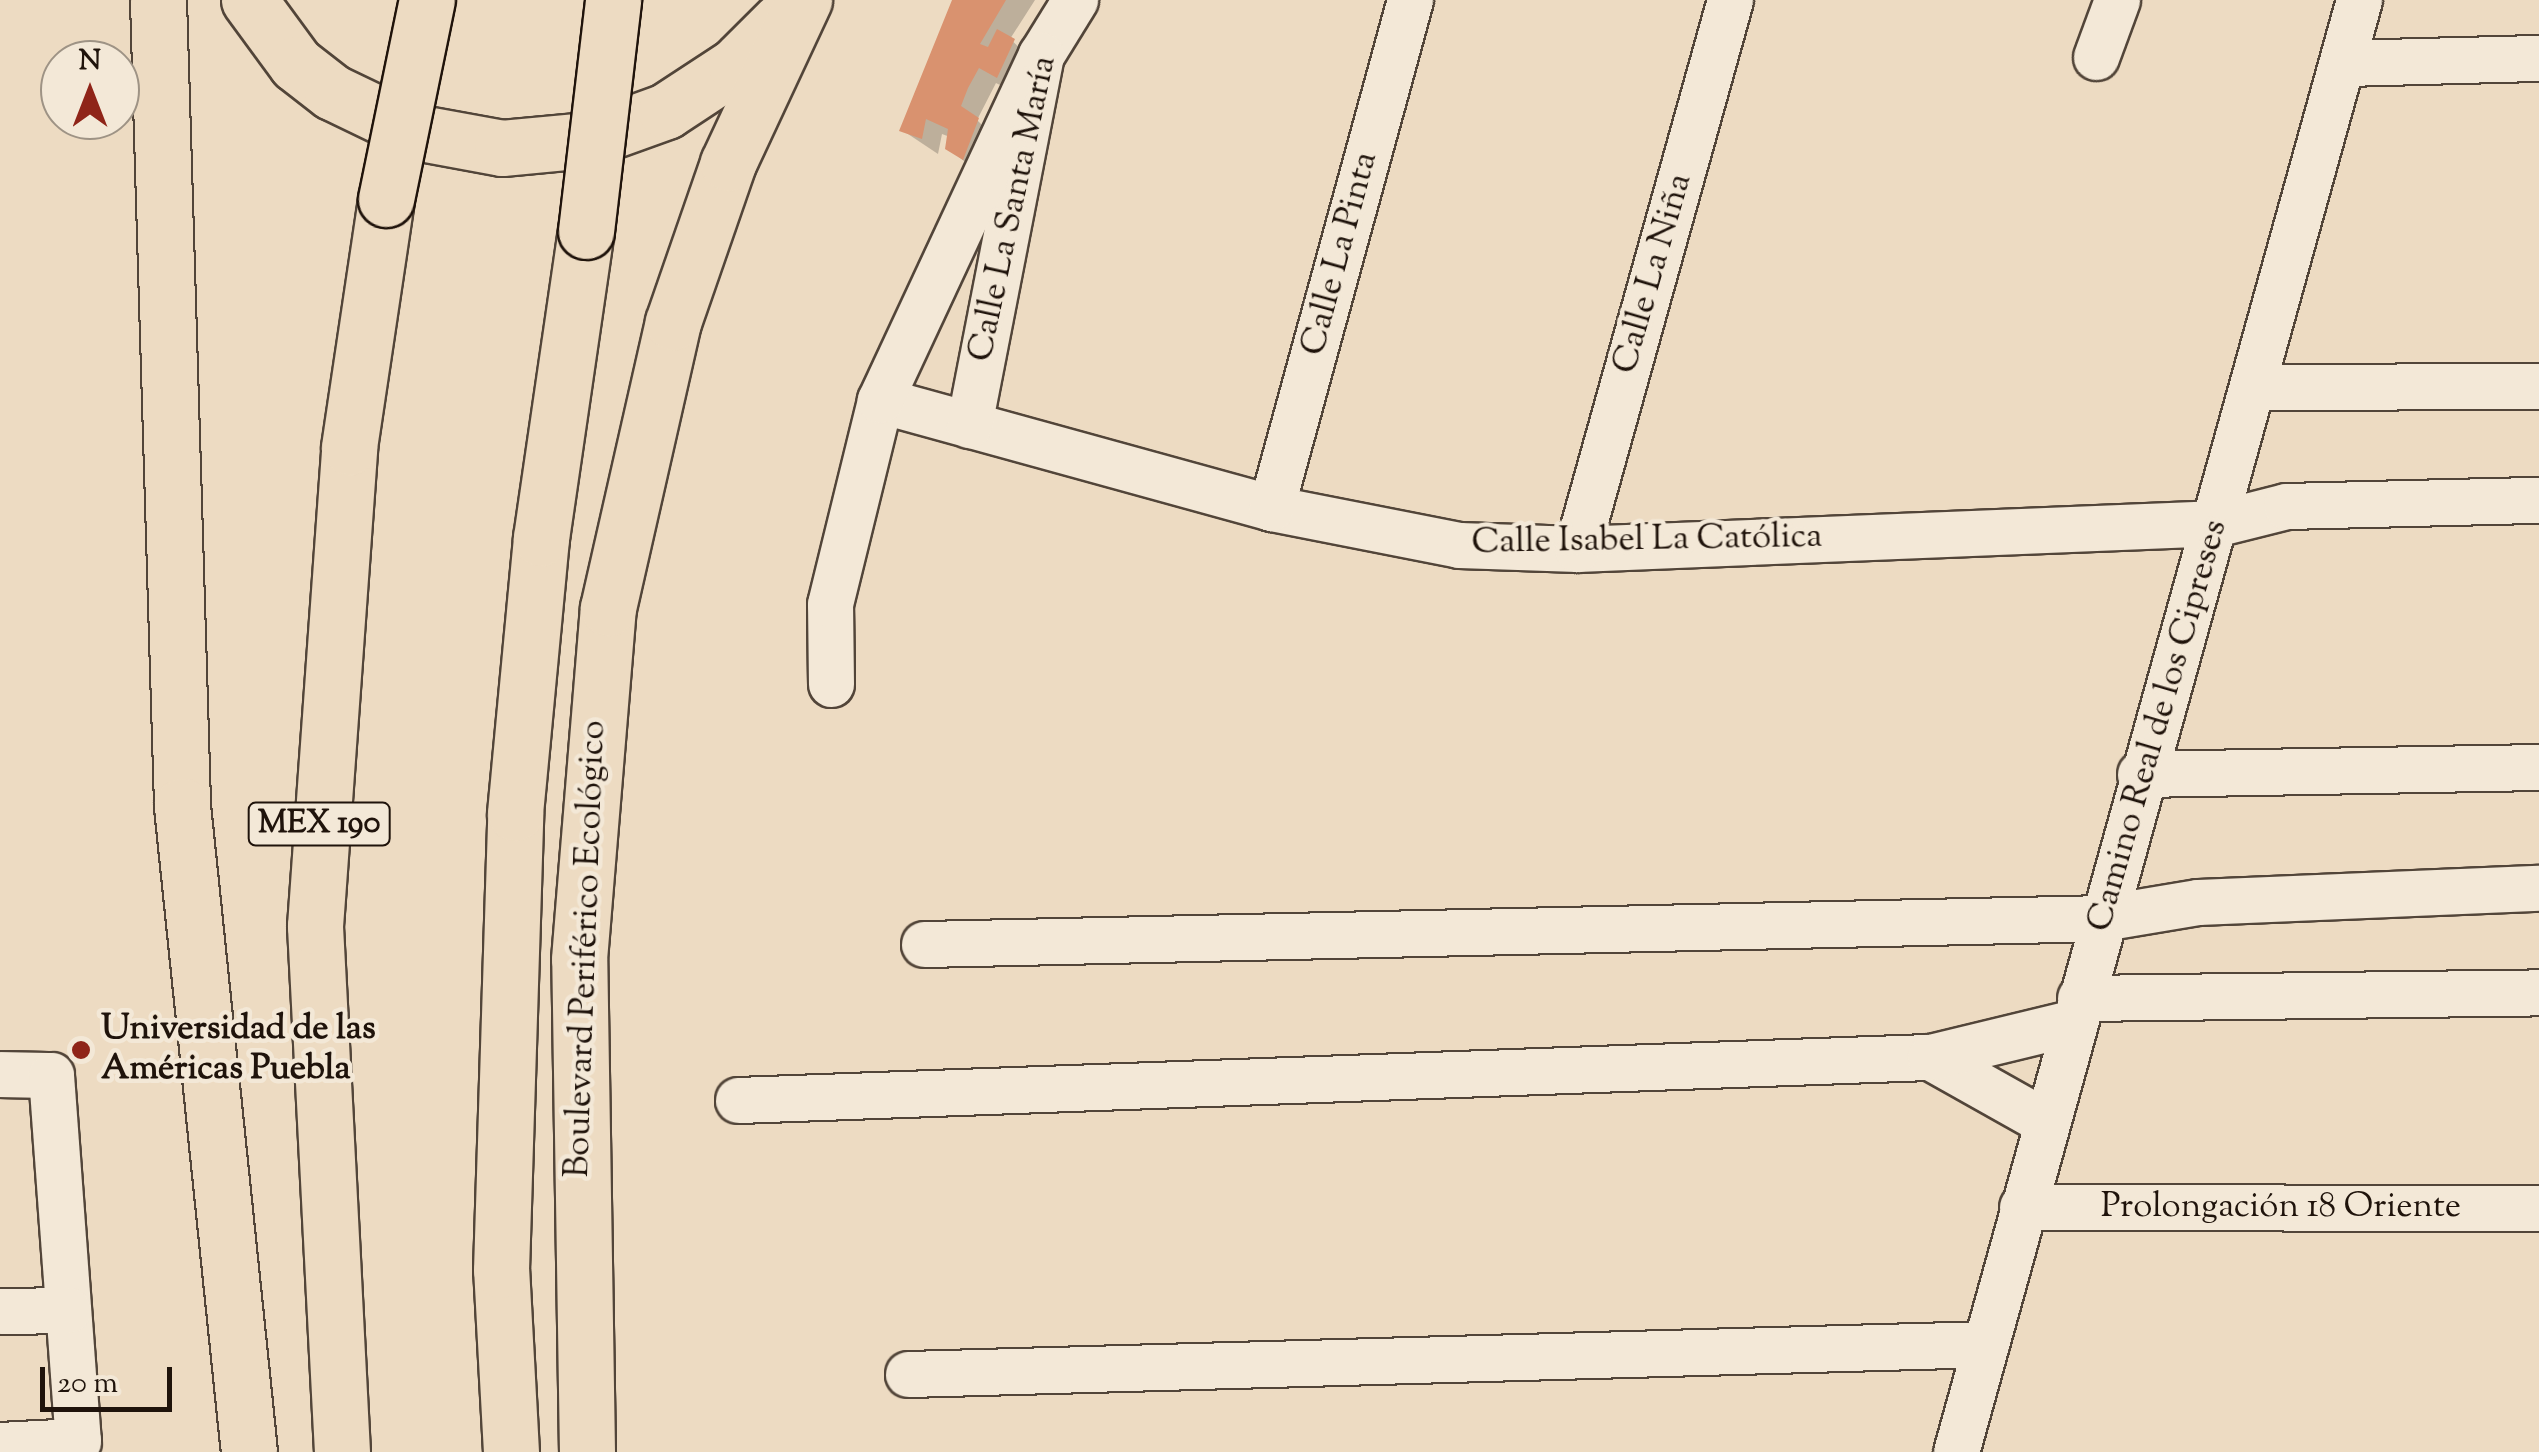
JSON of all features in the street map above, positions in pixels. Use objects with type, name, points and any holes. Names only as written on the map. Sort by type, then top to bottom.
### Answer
[{"type":"highway","points":[[158,0],[182,806],[249,1452]]},
{"type":"highway","points":[[249,0],[296,64],[332,92],[415,132],[502,148],[586,140],[666,111],[736,65],[801,0]]},
{"type":"highway","name":"MEX 190","points":[[342,1452],[315,926],[349,447],[386,199],[427,0]]},
{"type":"highway","name":"Boulevard Periférico Ecológico","points":[[511,1452],[501,1270],[515,813],[541,538],[586,231],[613,0]]},
{"type":"highway","name":"Boulevard Periférico Ecológico","points":[[587,1452],[578,977],[608,608],[672,322],[728,163],[801,0]]},
{"type":"street","name":"Calle La Santa María","points":[[969,424],[1040,55],[1075,0]]},
{"type":"street","name":"Calle La Pinta","points":[[1272,508],[1410,0]]},
{"type":"street","name":"Calle La Niña","points":[[1577,549],[1730,0]]},
{"type":"street","points":[[2096,57],[2116,0]]},
{"type":"street","name":"Camino Real de los Cipreses","points":[[1956,1452],[2140,774],[2219,523],[2359,0]]},
{"type":"street","points":[[831,684],[830,604],[880,400],[1040,55]]},
{"type":"street","points":[[2345,63],[2539,58]]},
{"type":"street","points":[[2255,387],[2539,386]]},
{"type":"street","name":"Calle Isabel La Católica","points":[[880,400],[1272,508],[1459,545],[1577,549],[2219,523],[2286,506],[2539,500]]},
{"type":"street","points":[[2140,774],[2539,767]]},
{"type":"street","points":[[924,944],[2102,918],[2198,902],[2539,888]]},
{"type":"street","points":[[738,1100],[1930,1057],[2075,1011],[2539,992]]},
{"type":"street","points":[[1930,1057],[2044,1121]]},
{"type":"street","points":[[0,1074],[50,1075],[78,1442],[0,1445]]},
{"type":"street","name":"Prolongación 18 Oriente","points":[[2022,1208],[2539,1208]]},
{"type":"street","points":[[0,1311],[68,1310]]},
{"type":"street","points":[[908,1374],[1986,1344]]},
{"type":"building","points":[[952,0],[1006,0],[980,44],[988,47],[997,29],[1015,39],[997,78],[979,68],[968,88],[961,106],[979,118],[963,160],[945,149],[948,129],[926,119],[922,139],[899,131]]},
{"type":"place","name":"Universidad de las Américas Puebla","points":[[81,1050]]}]
